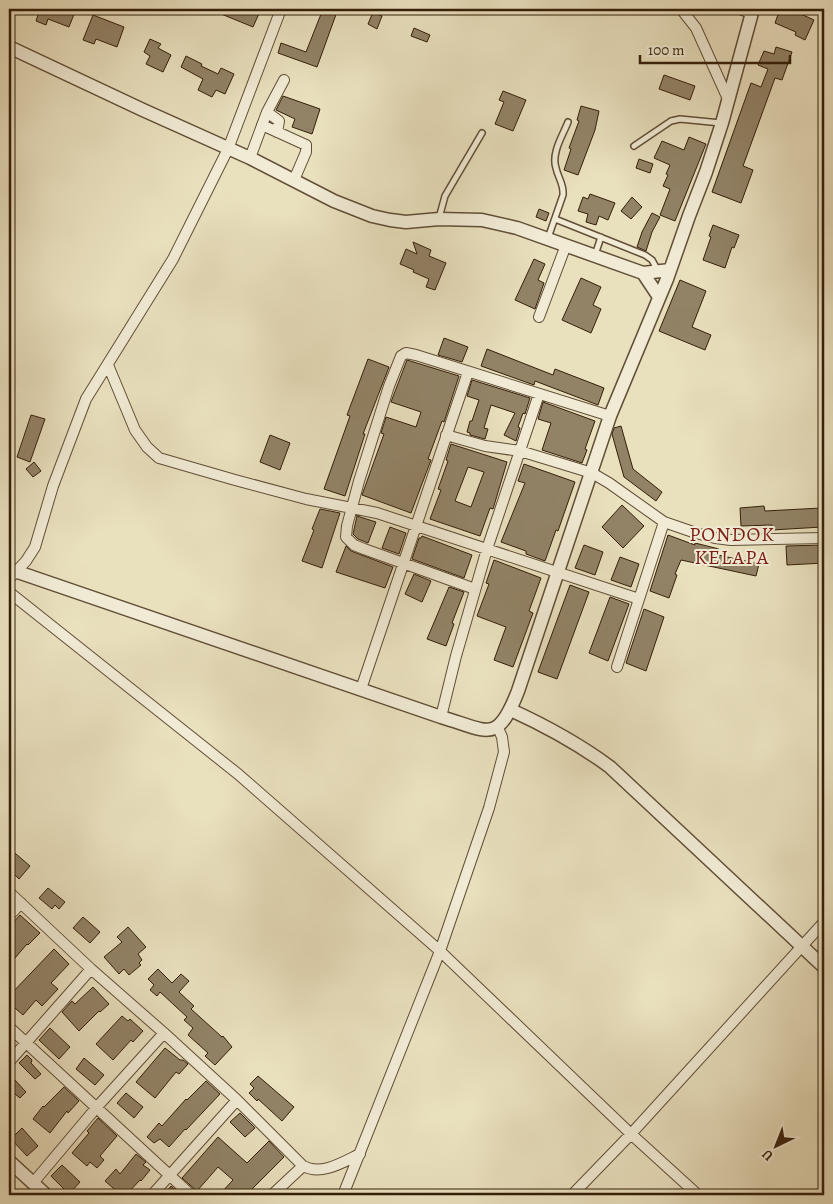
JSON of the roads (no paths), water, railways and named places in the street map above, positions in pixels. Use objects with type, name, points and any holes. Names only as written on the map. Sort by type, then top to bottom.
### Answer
[{"type":"street","points":[[11,573],[26,561],[35,546],[53,486],[86,399],[173,259],[228,149],[281,9]]},
{"type":"street","points":[[681,9],[696,28],[728,99]]},
{"type":"street","points":[[11,573],[441,717],[486,730],[498,728],[511,710],[559,573],[610,416],[659,297],[664,271],[689,216],[706,172],[722,123],[748,10]]},
{"type":"street","points":[[9,47],[250,158],[334,200],[372,216],[406,222],[439,219],[482,220],[548,238],[643,273],[664,271]]},
{"type":"street","points":[[250,158],[267,112],[284,80]]},
{"type":"street","points":[[267,112],[280,121],[277,132]]},
{"type":"street","points":[[262,125],[307,146],[294,180]]},
{"type":"street","points":[[539,317],[566,245]]},
{"type":"street","points":[[643,273],[659,297]]},
{"type":"street","points":[[475,589],[359,547],[348,540],[346,531],[352,507],[389,386],[402,354],[416,355],[610,416]]},
{"type":"street","points":[[108,365],[135,430],[147,447],[159,458],[253,485],[352,507],[416,525],[639,599]]},
{"type":"street","points":[[361,689],[468,372]]},
{"type":"street","points":[[441,717],[487,549],[539,394]]},
{"type":"street","points":[[446,435],[485,446],[520,451],[592,473],[664,522],[705,536],[731,540],[824,538]]},
{"type":"street","points":[[617,667],[664,522]]},
{"type":"street","points":[[9,592],[238,774],[440,952],[631,1134],[698,1195]]},
{"type":"street","points":[[511,710],[570,740],[610,767],[824,967]]},
{"type":"street","points":[[343,1195],[440,952],[496,784],[504,752],[502,737],[498,728]]},
{"type":"street","points":[[9,892],[91,969],[237,1100],[303,1166],[315,1170],[334,1166],[360,1154]]},
{"type":"street","points":[[9,916],[21,903]]},
{"type":"street","points":[[572,1195],[631,1134],[824,922]]},
{"type":"street","points":[[9,1062],[91,969]]},
{"type":"street","points":[[9,1027],[191,1195]]},
{"type":"street","points":[[33,1183],[96,1108],[164,1033]]},
{"type":"street","points":[[152,1195],[237,1100]]},
{"type":"street","points":[[9,1161],[46,1195]]},
{"type":"street","points":[[272,1195],[303,1166]]},
{"type":"lane","points":[[634,146],[670,121],[680,119],[722,123]]},
{"type":"lane","points":[[548,238],[563,195],[564,188],[556,170],[555,160],[568,122]]},
{"type":"lane","points":[[439,219],[445,196],[482,133]]},
{"type":"lane","points":[[555,219],[645,254],[664,271]]},
{"type":"lane","points":[[594,255],[601,237]]},
{"type":"district","name":"PONDOK KELAPA","points":[[732,546]]}]
